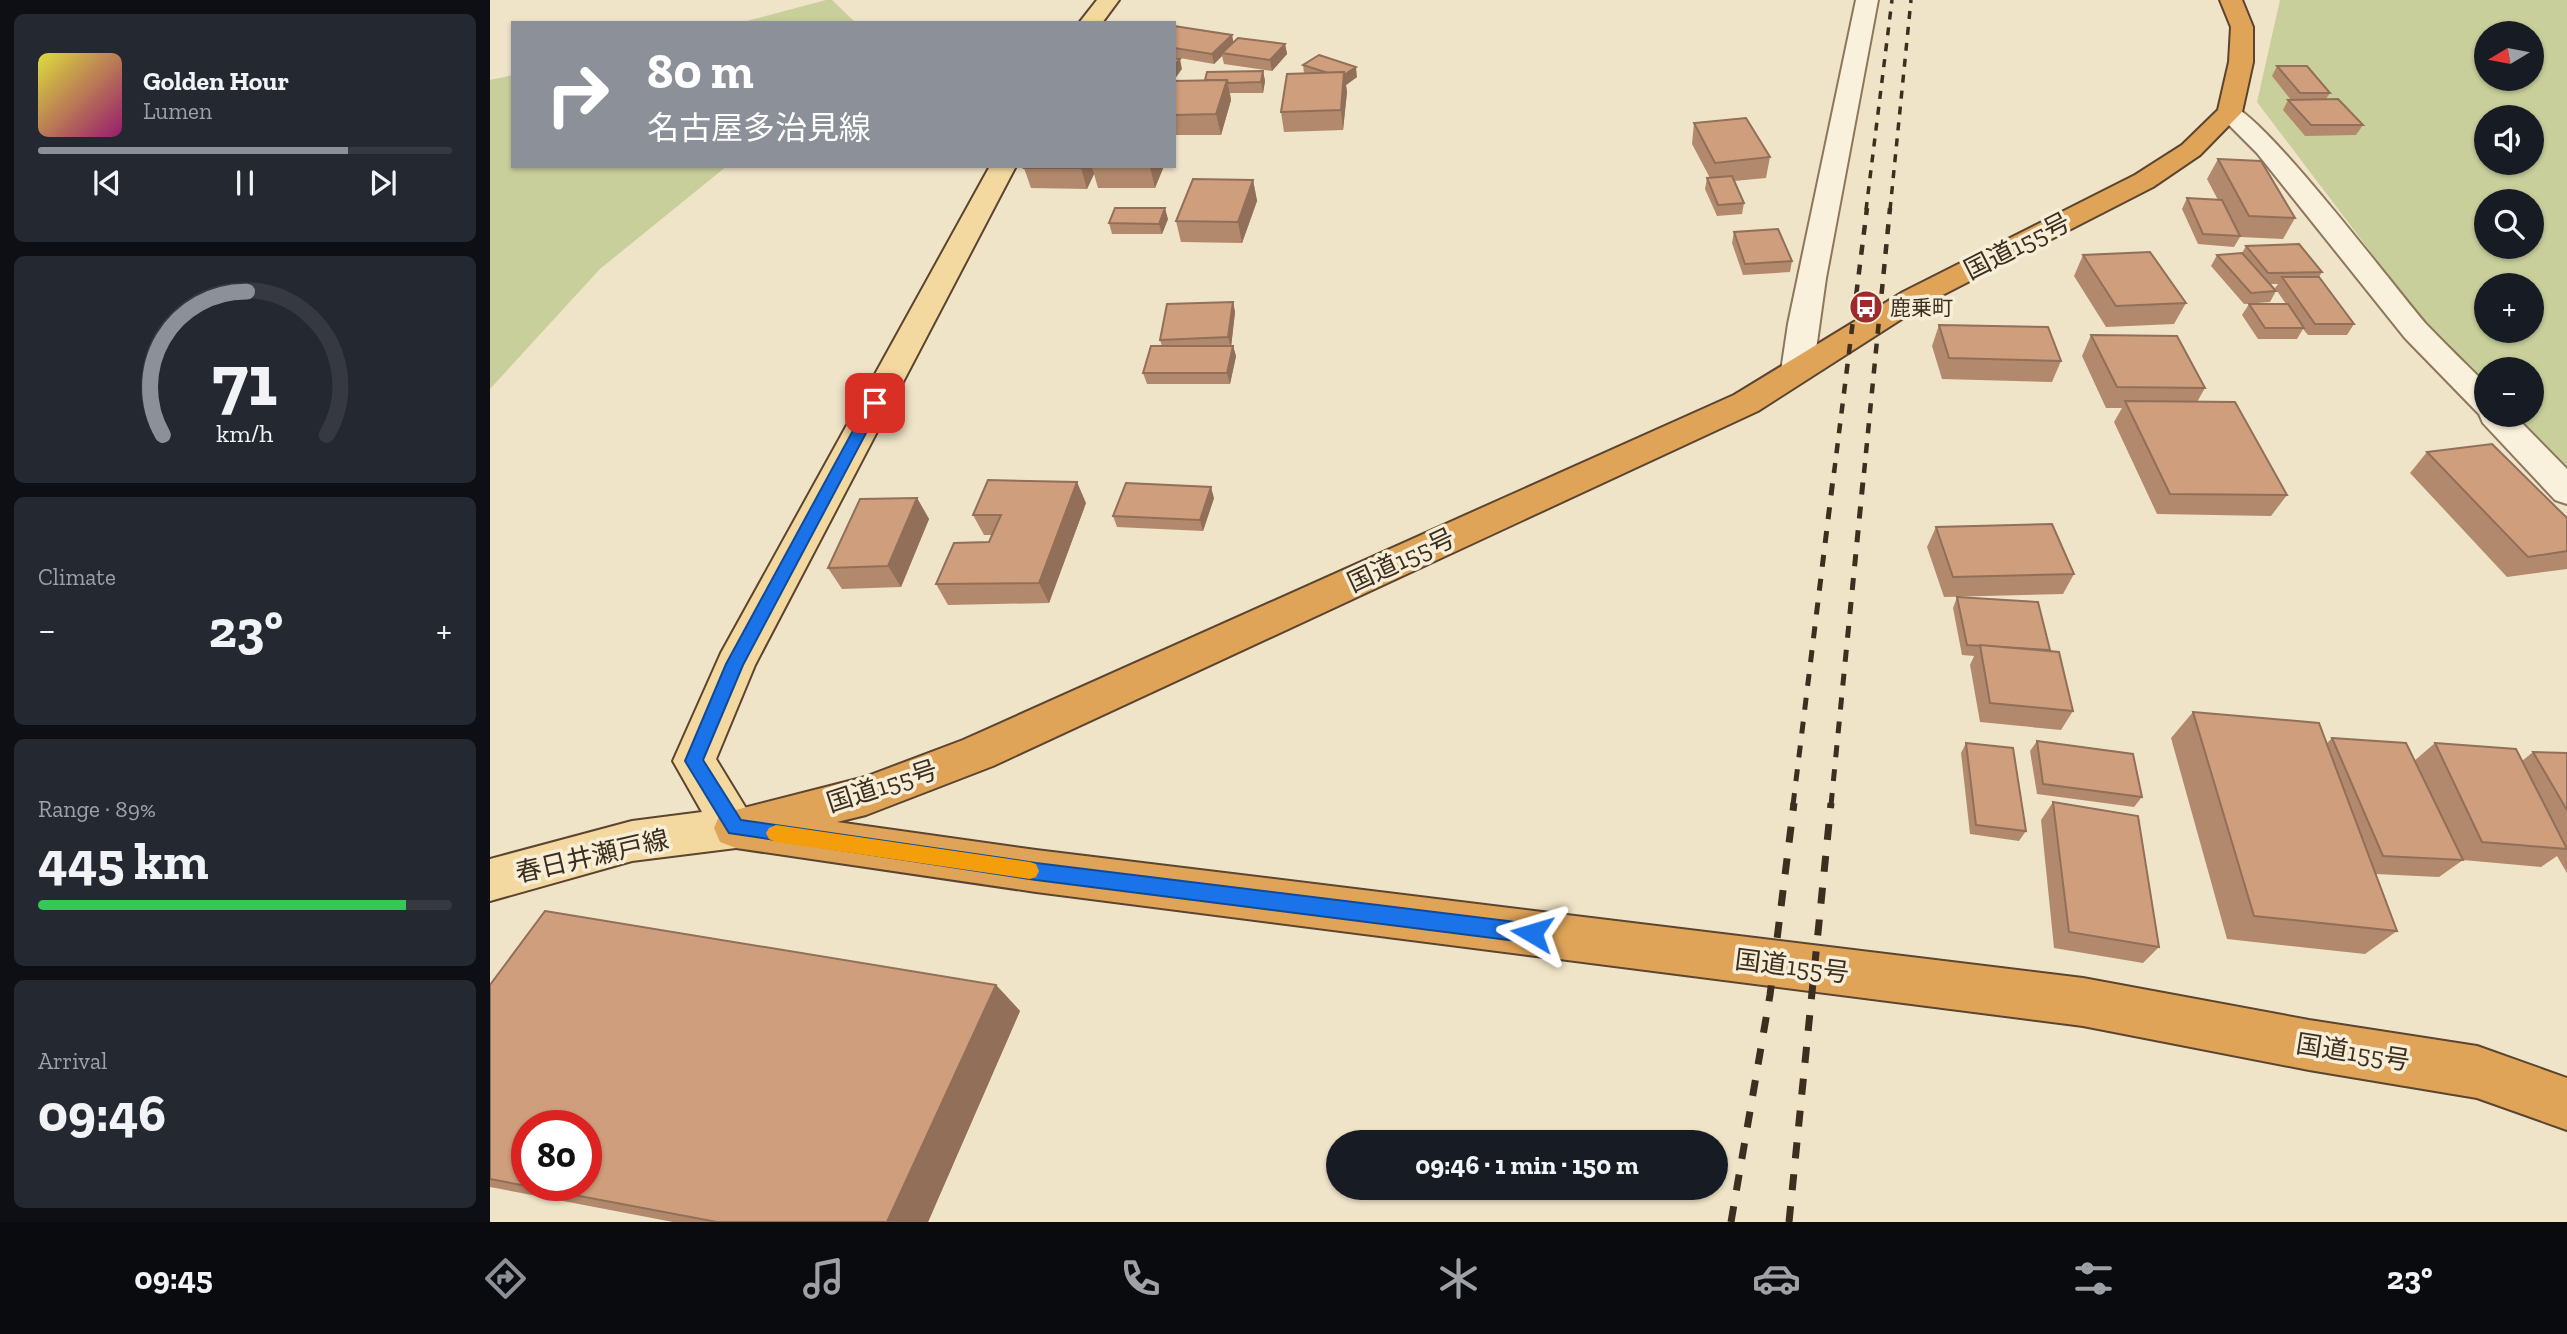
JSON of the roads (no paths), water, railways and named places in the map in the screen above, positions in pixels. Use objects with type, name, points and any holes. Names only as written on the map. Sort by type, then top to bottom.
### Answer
[{"type":"highway","points":[[2230,112],[2241,62],[2242,27],[2231,0]]},
{"type":"highway","name":"国道155号","points":[[736,828],[866,796],[978,752],[1746,402],[1914,298],[2144,181],[2191,150],[2230,112]]},
{"type":"highway","name":"国道155号","points":[[736,828],[1036,872],[2083,1002],[2309,1045],[2477,1072],[2567,1104]]},
{"type":"main road","points":[[1092,21],[1108,0]]},
{"type":"main road","points":[[736,828],[694,761],[735,664],[1002,168]]},
{"type":"main road","name":"春日井瀬戸線","points":[[490,880],[632,841],[736,828]]},
{"type":"street","points":[[1797,371],[1802,320],[1857,66],[1867,0]]},
{"type":"street","points":[[2230,112],[2266,148],[2416,331],[2474,391]]},
{"type":"street","points":[[2507,427],[2567,491]]},
{"type":"railway","points":[[1866,210],[1892,0]]},
{"type":"railway","points":[[1890,210],[1911,0]]},
{"type":"railway","points":[[1834,473],[1867,208]]},
{"type":"railway","points":[[1864,473],[1890,208]]},
{"type":"railway","points":[[1793,805],[1834,471]]},
{"type":"railway","points":[[1831,805],[1864,471]]},
{"type":"railway","points":[[1731,1222],[1770,995],[1794,803]]},
{"type":"railway","points":[[1789,1222],[1831,803]]},
{"type":"place","name":"鹿乗町","points":[[1866,307]]}]
